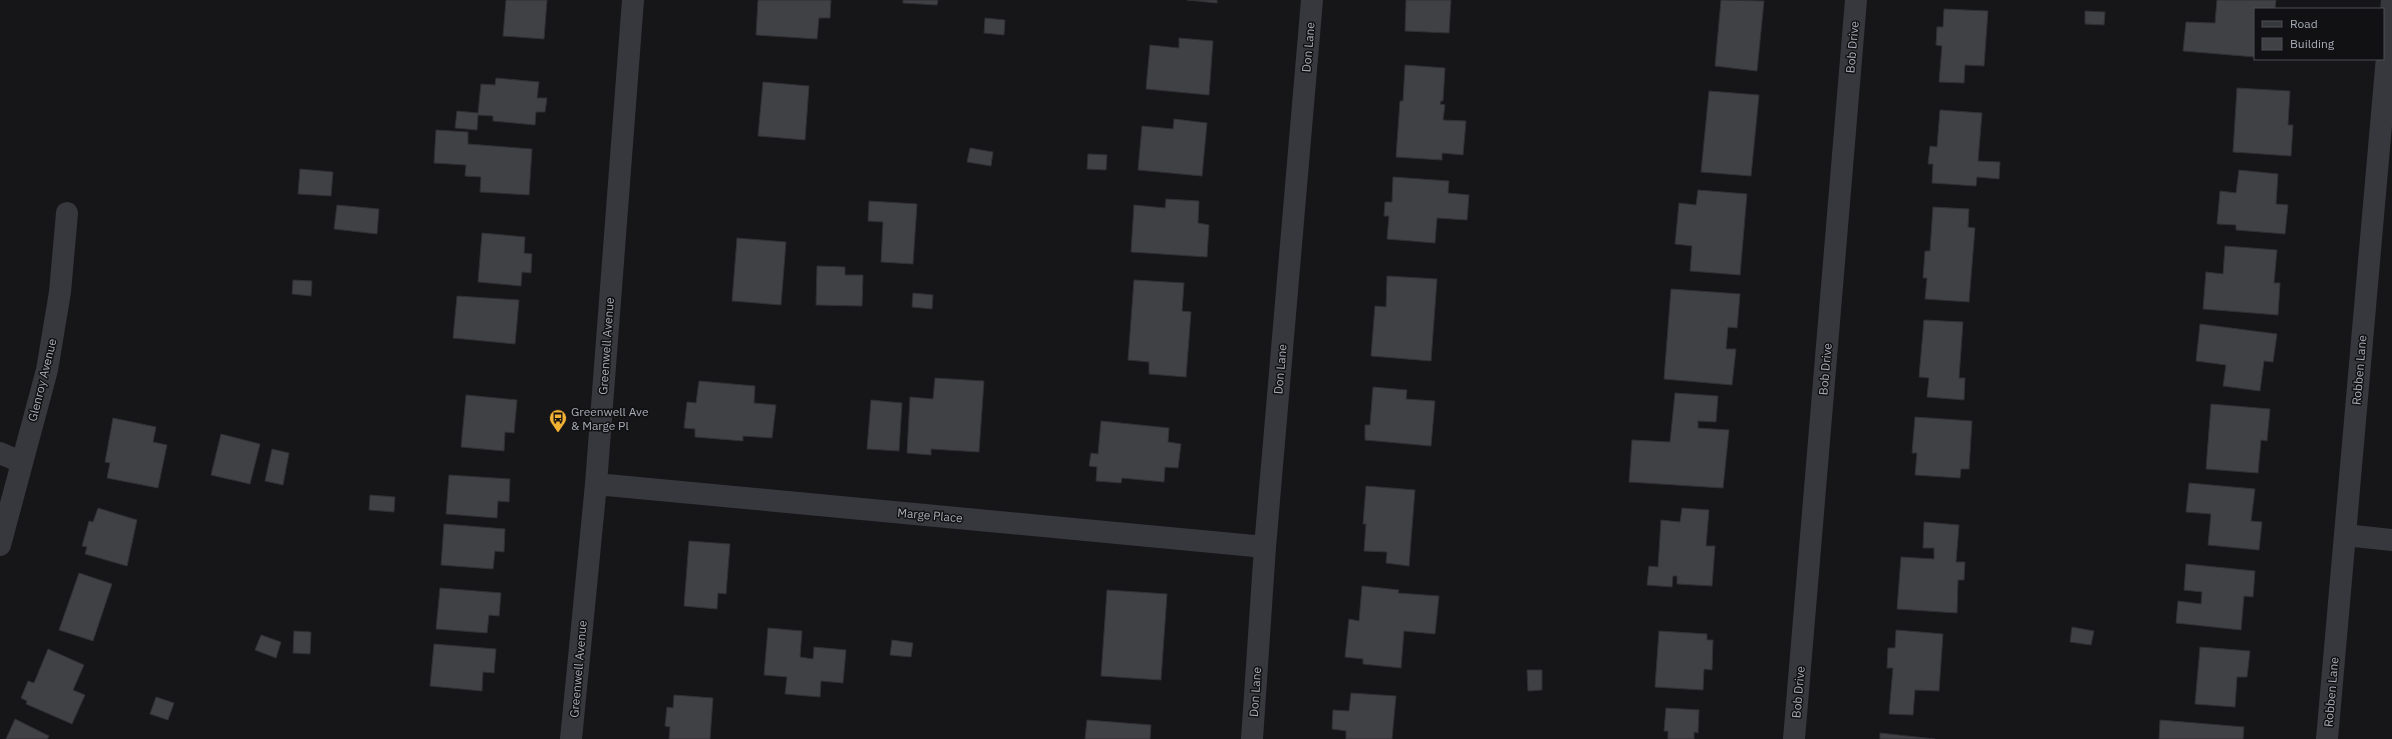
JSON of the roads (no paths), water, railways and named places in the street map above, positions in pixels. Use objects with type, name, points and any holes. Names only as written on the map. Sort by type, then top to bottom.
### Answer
[{"type":"street","name":"Greenwell Avenue","points":[[571,739],[596,484],[633,0]]},
{"type":"street","name":"Don Lane","points":[[1252,739],[1265,547],[1312,0]]},
{"type":"street","name":"Bob Drive","points":[[1794,739],[1856,0]]},
{"type":"street","name":"Robben Lane","points":[[2327,739],[2392,0]]},
{"type":"street","name":"Glenroy Avenue","points":[[0,545],[20,462],[47,370],[60,292],[67,213]]},
{"type":"street","points":[[0,453],[20,462]]},
{"type":"street","name":"Marge Place","points":[[596,484],[1265,547]]},
{"type":"street","points":[[2345,535],[2392,540]]},
{"type":"place","name":"Greenwell Ave & Marge Pl","points":[[558,433]]}]
